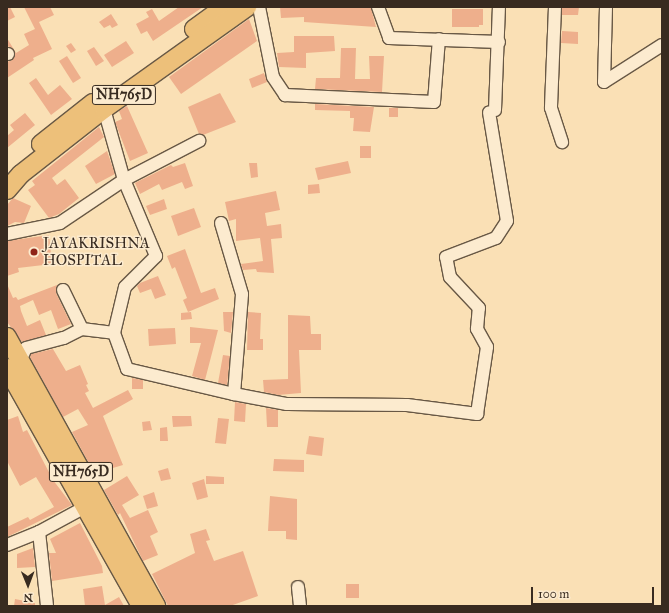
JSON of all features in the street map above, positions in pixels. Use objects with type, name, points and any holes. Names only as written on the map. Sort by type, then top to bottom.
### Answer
[{"type":"highway","name":"NH765D","points":[[7,176],[62,125],[224,7]]},
{"type":"highway","name":"NH765D","points":[[7,190],[21,174],[104,109],[247,7]]},
{"type":"highway","name":"NH765D","points":[[7,337],[13,364],[85,507],[141,606]]},
{"type":"highway","name":"NH765D","points":[[13,364],[156,606]]},
{"type":"street","points":[[259,7],[273,77],[285,96],[434,102],[439,40]]},
{"type":"street","points":[[378,7],[389,38],[499,42]]},
{"type":"street","points":[[104,109],[124,180],[156,256],[125,287],[114,334],[127,369],[234,394],[287,404],[407,405],[477,414],[488,346],[477,329],[479,308],[450,277],[446,257],[496,238],[507,221],[492,111],[499,42],[499,7]]},
{"type":"street","points":[[556,7],[551,108],[562,142]]},
{"type":"street","points":[[606,7],[604,82],[662,45]]},
{"type":"street","points":[[7,234],[60,223],[124,180],[199,141]]},
{"type":"street","points":[[221,223],[242,294],[234,394]]},
{"type":"street","points":[[63,290],[82,329]]},
{"type":"street","points":[[13,364],[26,348],[64,338],[82,329],[114,334]]},
{"type":"street","points":[[7,544],[39,532],[85,507]]},
{"type":"street","points":[[39,532],[47,606]]},
{"type":"street","points":[[298,587],[300,606]]},
{"type":"building","points":[[7,7],[10,7],[15,17],[7,21]]},
{"type":"building","points":[[24,7],[50,7],[54,15],[39,22],[52,49],[33,58],[34,60],[7,78],[7,62],[12,60],[15,54],[12,48],[7,46],[7,38],[16,53],[29,45],[24,34],[35,29]]},
{"type":"building","points":[[179,7],[203,7],[153,41],[147,31],[141,34],[136,24],[149,17],[146,12],[152,9],[159,21]]},
{"type":"building","points":[[280,7],[371,8],[376,27],[304,22],[304,17],[281,18]]},
{"type":"building","points":[[562,7],[579,7],[578,15],[562,15]]},
{"type":"building","points":[[452,9],[483,9],[483,25],[479,25],[479,27],[452,27]]},
{"type":"building","points":[[111,14],[118,25],[112,28],[110,25],[104,28],[99,22]]},
{"type":"building","points":[[249,19],[257,41],[181,94],[169,77]]},
{"type":"building","points":[[562,31],[578,32],[578,44],[561,43]]},
{"type":"building","points":[[294,36],[334,36],[335,51],[306,53],[306,68],[279,67],[277,53],[294,52]]},
{"type":"building","points":[[126,41],[134,53],[112,67],[104,55]]},
{"type":"building","points":[[71,43],[76,50],[71,53],[66,46]]},
{"type":"building","points":[[94,47],[104,61],[96,66],[87,51]]},
{"type":"building","points":[[341,48],[356,48],[355,79],[370,79],[369,56],[384,56],[382,92],[315,89],[316,78],[340,78]]},
{"type":"building","points":[[67,56],[81,78],[73,83],[59,61]]},
{"type":"building","points":[[264,73],[267,82],[252,88],[249,79]]},
{"type":"building","points":[[36,78],[48,95],[60,85],[72,99],[51,115],[29,83]]},
{"type":"building","points":[[220,93],[236,122],[203,135],[199,134],[188,107]]},
{"type":"building","points":[[315,104],[374,107],[370,132],[353,131],[354,118],[350,118],[350,111],[315,110]]},
{"type":"building","points":[[127,106],[148,153],[130,161],[115,122],[122,119],[119,111]]},
{"type":"building","points":[[389,108],[398,108],[398,117],[389,117]]},
{"type":"building","points":[[25,113],[35,125],[7,148],[7,136],[14,130],[10,125]]},
{"type":"building","points":[[99,127],[104,137],[52,178],[57,185],[65,179],[79,198],[59,214],[49,218],[28,190],[35,185],[32,181]]},
{"type":"building","points":[[360,146],[371,146],[371,158],[360,158]]},
{"type":"building","points":[[107,151],[115,174],[96,184],[85,166]]},
{"type":"building","points":[[348,161],[351,173],[318,180],[315,168]]},
{"type":"building","points":[[185,163],[193,186],[185,189],[182,182],[162,190],[159,184],[140,194],[135,183],[171,165],[173,167]]},
{"type":"building","points":[[249,163],[257,163],[258,177],[251,178]]},
{"type":"building","points":[[319,184],[320,193],[308,194],[308,185]]},
{"type":"building","points":[[276,191],[280,210],[265,213],[267,226],[281,224],[282,238],[271,239],[274,273],[257,272],[256,269],[243,270],[241,264],[263,261],[260,238],[236,241],[236,219],[229,221],[225,202]]},
{"type":"building","points":[[13,198],[31,206],[24,223],[15,222],[7,226],[7,205]]},
{"type":"building","points":[[164,199],[167,209],[150,215],[146,206]]},
{"type":"building","points":[[194,208],[201,227],[178,236],[171,216]]},
{"type":"building","points":[[49,235],[52,264],[18,268],[19,272],[7,276],[7,241]]},
{"type":"building","points":[[185,249],[201,293],[215,288],[219,299],[188,312],[183,300],[187,298],[175,267],[172,269],[167,256]]},
{"type":"building","points":[[158,276],[166,295],[155,299],[151,289],[140,293],[137,286],[140,283]]},
{"type":"building","points":[[7,284],[13,298],[16,297],[18,300],[57,285],[56,293],[71,324],[58,329],[51,310],[39,315],[33,300],[20,306],[21,311],[27,326],[40,320],[46,335],[22,342],[7,322]]},
{"type":"building","points":[[191,312],[192,319],[181,320],[181,313]]},
{"type":"building","points":[[223,312],[233,312],[231,333],[224,331]]},
{"type":"building","points":[[248,312],[261,313],[260,339],[263,339],[263,350],[247,350]]},
{"type":"building","points":[[288,315],[310,316],[311,334],[321,334],[321,350],[299,350],[301,393],[278,395],[264,392],[263,380],[288,379]]},
{"type":"building","points":[[190,327],[218,330],[205,380],[192,376],[201,343],[190,343]]},
{"type":"building","points":[[175,328],[176,344],[149,346],[148,329]]},
{"type":"building","points":[[53,349],[66,371],[80,365],[88,384],[86,385],[89,391],[85,393],[93,408],[128,390],[133,399],[103,416],[123,465],[106,470],[108,478],[98,480],[72,432],[88,425],[78,409],[63,417],[30,357],[31,354]]},
{"type":"building","points":[[223,355],[230,356],[227,385],[218,383]]},
{"type":"building","points":[[132,378],[143,380],[143,389],[132,389]]},
{"type":"building","points":[[235,402],[246,404],[245,422],[234,421]]},
{"type":"building","points":[[266,408],[278,410],[278,427],[267,427]]},
{"type":"building","points":[[18,416],[23,432],[27,430],[53,480],[72,505],[7,537],[7,527],[28,517],[30,520],[54,507],[36,477],[20,486],[7,461],[7,420]]},
{"type":"building","points":[[172,416],[191,416],[192,426],[173,427]]},
{"type":"building","points":[[218,418],[229,419],[226,444],[215,443]]},
{"type":"building","points":[[150,421],[152,430],[143,431],[142,422]]},
{"type":"building","points":[[167,427],[168,441],[160,441],[160,428]]},
{"type":"building","points":[[309,436],[324,438],[322,456],[306,454]]},
{"type":"building","points":[[274,459],[304,460],[304,472],[273,471]]},
{"type":"building","points":[[168,468],[171,479],[161,481],[158,471]]},
{"type":"building","points":[[127,476],[139,495],[122,505],[130,518],[148,510],[158,532],[150,536],[158,555],[143,561],[120,513],[118,515],[104,490]]},
{"type":"building","points":[[206,476],[224,477],[224,484],[206,484]]},
{"type":"building","points":[[204,479],[208,497],[197,500],[192,483]]},
{"type":"building","points":[[154,492],[158,506],[147,509],[143,496]]},
{"type":"building","points":[[270,496],[297,499],[297,540],[286,539],[286,531],[268,531]]},
{"type":"building","points":[[80,523],[102,566],[103,573],[52,581],[49,553],[56,553],[50,539]]},
{"type":"building","points":[[206,529],[210,540],[206,541],[214,561],[243,551],[258,596],[230,606],[168,606],[152,574],[195,553],[190,534]]},
{"type":"building","points":[[33,548],[35,567],[17,568],[17,554]]},
{"type":"building","points":[[346,584],[359,584],[359,598],[346,598]]},
{"type":"building","points":[[102,586],[105,605],[119,597],[124,606],[85,606],[83,589]]},
{"type":"building","points":[[15,599],[35,603],[35,606],[14,606]]},
{"type":"place","name":"JAYAKRISHNA HOSPITAL","points":[[34,252]]}]
